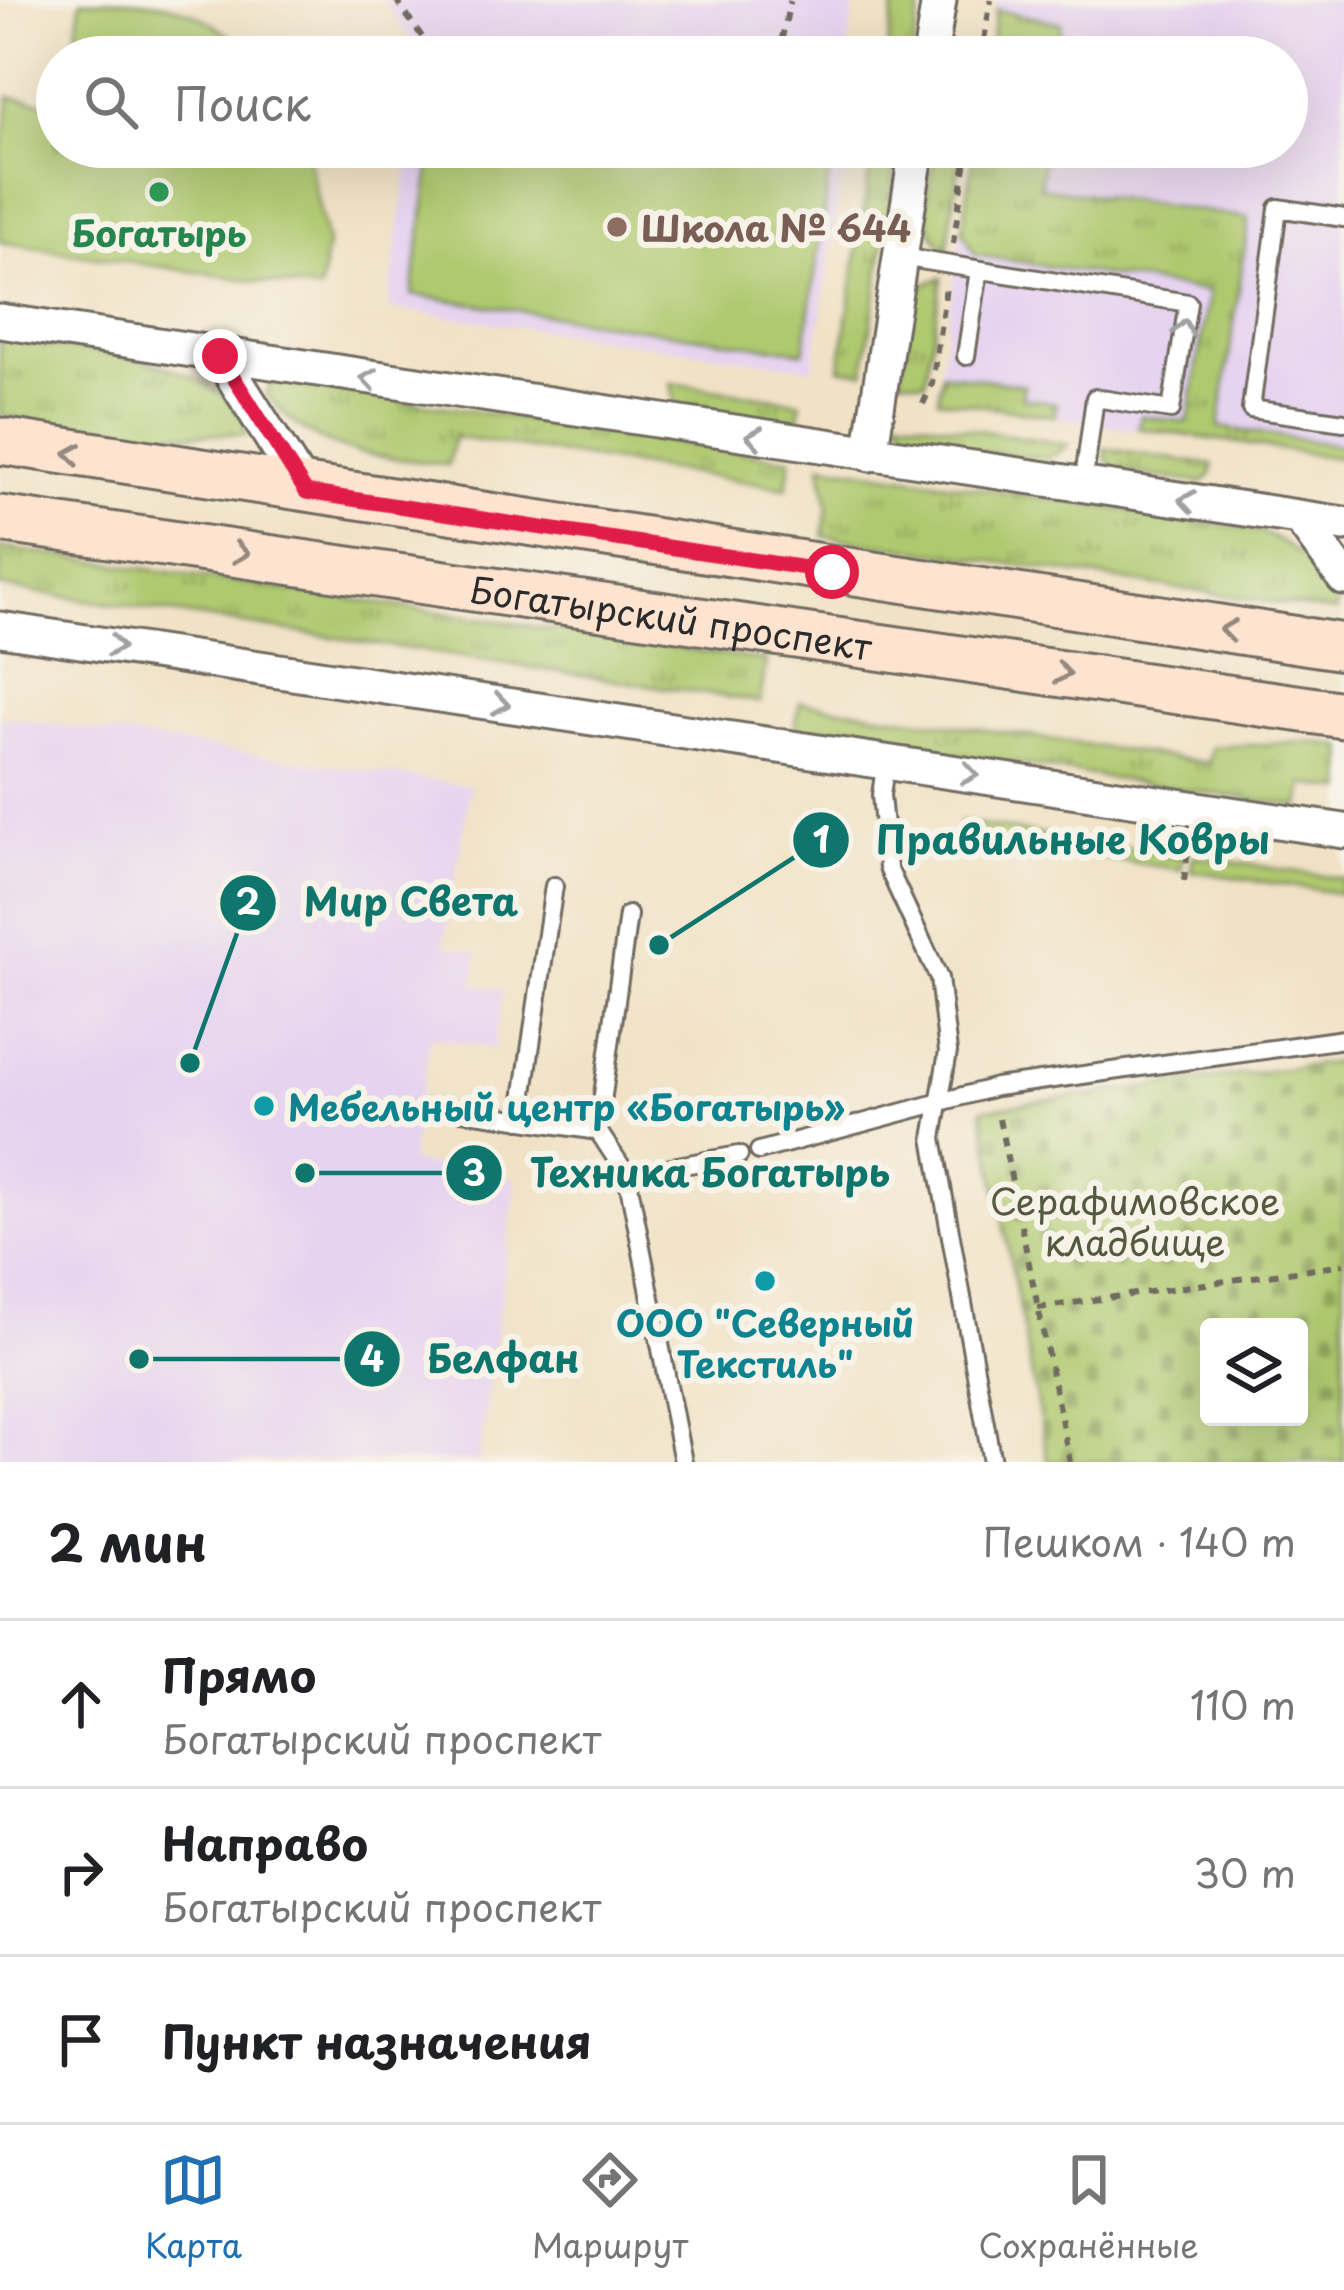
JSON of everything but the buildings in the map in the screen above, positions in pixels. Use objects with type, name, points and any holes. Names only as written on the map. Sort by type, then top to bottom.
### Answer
[{"type":"main road","name":"Богатырский проспект","points":[[0,441],[306,492],[1344,647]]},
{"type":"main road","name":"Богатырский проспект","points":[[0,519],[1344,715]]},
{"type":"street","points":[[933,36],[939,0]]},
{"type":"street","points":[[870,454],[914,168]]},
{"type":"street","points":[[0,321],[1344,524]]},
{"type":"street","points":[[220,356],[306,492]]},
{"type":"street","points":[[1300,518],[1344,578]]},
{"type":"street","points":[[0,629],[1344,831]]},
{"type":"lane","points":[[1344,218],[1278,208],[1251,409],[1344,422]]},
{"type":"lane","points":[[901,257],[1188,303],[1171,410],[1095,398],[1083,485]]},
{"type":"lane","points":[[966,356],[980,270]]},
{"type":"lane","points":[[886,761],[881,794],[888,868],[939,978],[948,1052],[933,1138],[992,1462]]},
{"type":"lane","points":[[520,1120],[554,886]]},
{"type":"lane","points":[[628,915],[598,1132],[627,1174],[682,1462]]},
{"type":"lane","points":[[759,1151],[996,1087],[1344,1039]]},
{"type":"lane","points":[[448,1109],[598,1132]]},
{"type":"lane","points":[[627,1174],[739,1155]]},
{"type":"path","points":[[396,0],[422,36]]},
{"type":"path","points":[[985,36],[991,0]]},
{"type":"path","points":[[782,36],[790,1]]},
{"type":"path","points":[[1184,881],[1194,808]]},
{"type":"path","points":[[999,1119],[1070,1462]]},
{"type":"path","points":[[1038,1308],[1344,1264]]},
{"type":"shaded area","points":[[383,0],[855,0],[850,36],[409,36]]},
{"type":"shaded area","points":[[997,0],[1344,0],[1344,460],[936,400],[971,168],[1308,168],[1308,36],[991,36]]},
{"type":"shaded area","name":"Школа № 644","points":[[408,168],[844,168],[813,368],[388,308]]},
{"type":"shaded area","name":"Мебельный центр «Богатырь»","points":[[0,717],[470,786],[444,946],[478,952],[473,985],[503,990],[494,1049],[430,1036],[410,1162],[516,1179],[479,1462],[0,1462]]},
{"type":"green space","points":[[81,0],[176,7],[229,36],[76,36]]},
{"type":"green space","points":[[895,0],[921,0],[915,36],[889,36]]},
{"type":"green space","points":[[996,10],[1061,23],[1059,36],[992,36]]},
{"type":"green space","name":"Богатырь","points":[[10,97],[36,101],[36,168],[311,168],[327,244],[320,291],[0,242],[0,162]]},
{"type":"green space","name":"Школа № 644","points":[[430,168],[830,168],[804,352],[412,295]]},
{"type":"green space","points":[[870,168],[896,168],[864,372],[840,368]]},
{"type":"green space","points":[[932,168],[959,168],[947,250],[931,228],[928,189]]},
{"type":"green space","points":[[972,168],[1042,168],[1040,187],[1249,218],[1219,427],[1344,446],[1344,459],[1138,428],[1141,416],[1188,422],[1209,292],[975,255],[962,230]]},
{"type":"green space","points":[[942,278],[925,382],[900,378],[913,294],[920,285]]},
{"type":"green space","points":[[0,339],[103,352],[180,372],[211,387],[235,408],[247,435],[111,432],[0,416]]},
{"type":"green space","points":[[942,373],[1024,385],[1022,398],[1057,403],[1055,416],[938,399]]},
{"type":"green space","points":[[272,381],[791,459],[787,488],[454,437],[448,465],[371,455],[305,431],[266,394]]},
{"type":"green space","points":[[671,383],[801,402],[798,423],[675,406]]},
{"type":"green space","points":[[898,417],[1069,445],[1047,459],[964,449],[922,437]]},
{"type":"green space","points":[[1105,449],[1213,465],[1211,476],[1201,483],[1119,471],[1107,460]]},
{"type":"green space","points":[[821,464],[1254,530],[1308,561],[1329,585],[1337,612],[823,536],[828,506]]},
{"type":"green space","points":[[0,547],[766,661],[760,702],[0,587]]},
{"type":"green space","points":[[800,702],[1208,763],[1212,747],[1311,742],[1344,747],[1344,790],[1304,784],[1300,807],[795,730]]},
{"type":"green space","points":[[960,822],[1183,856],[1181,870],[958,836]]},
{"type":"green space","points":[[1193,856],[1344,879],[1344,894],[1191,871]]},
{"type":"green space","name":"Серафимовское кладбище","points":[[1344,1061],[1344,1462],[1048,1462],[982,1109]]},
{"type":"place","name":"Богатырь","points":[[159,192]]},
{"type":"place","name":"Школа № 644","points":[[617,227]]},
{"type":"place","name":"Правильные Ковры","points":[[659,945]]},
{"type":"place","name":"Мир Света","points":[[190,1063]]},
{"type":"place","name":"Мебельный центр «Богатырь»","points":[[264,1106]]},
{"type":"place","name":"Техника Богатырь","points":[[305,1173]]},
{"type":"place","name":"ООО \"Северный Текстиль\"","points":[[765,1281]]},
{"type":"place","name":"Белфан","points":[[139,1359]]},
{"type":"route","points":[[220,356],[306,492],[832,572]]}]
